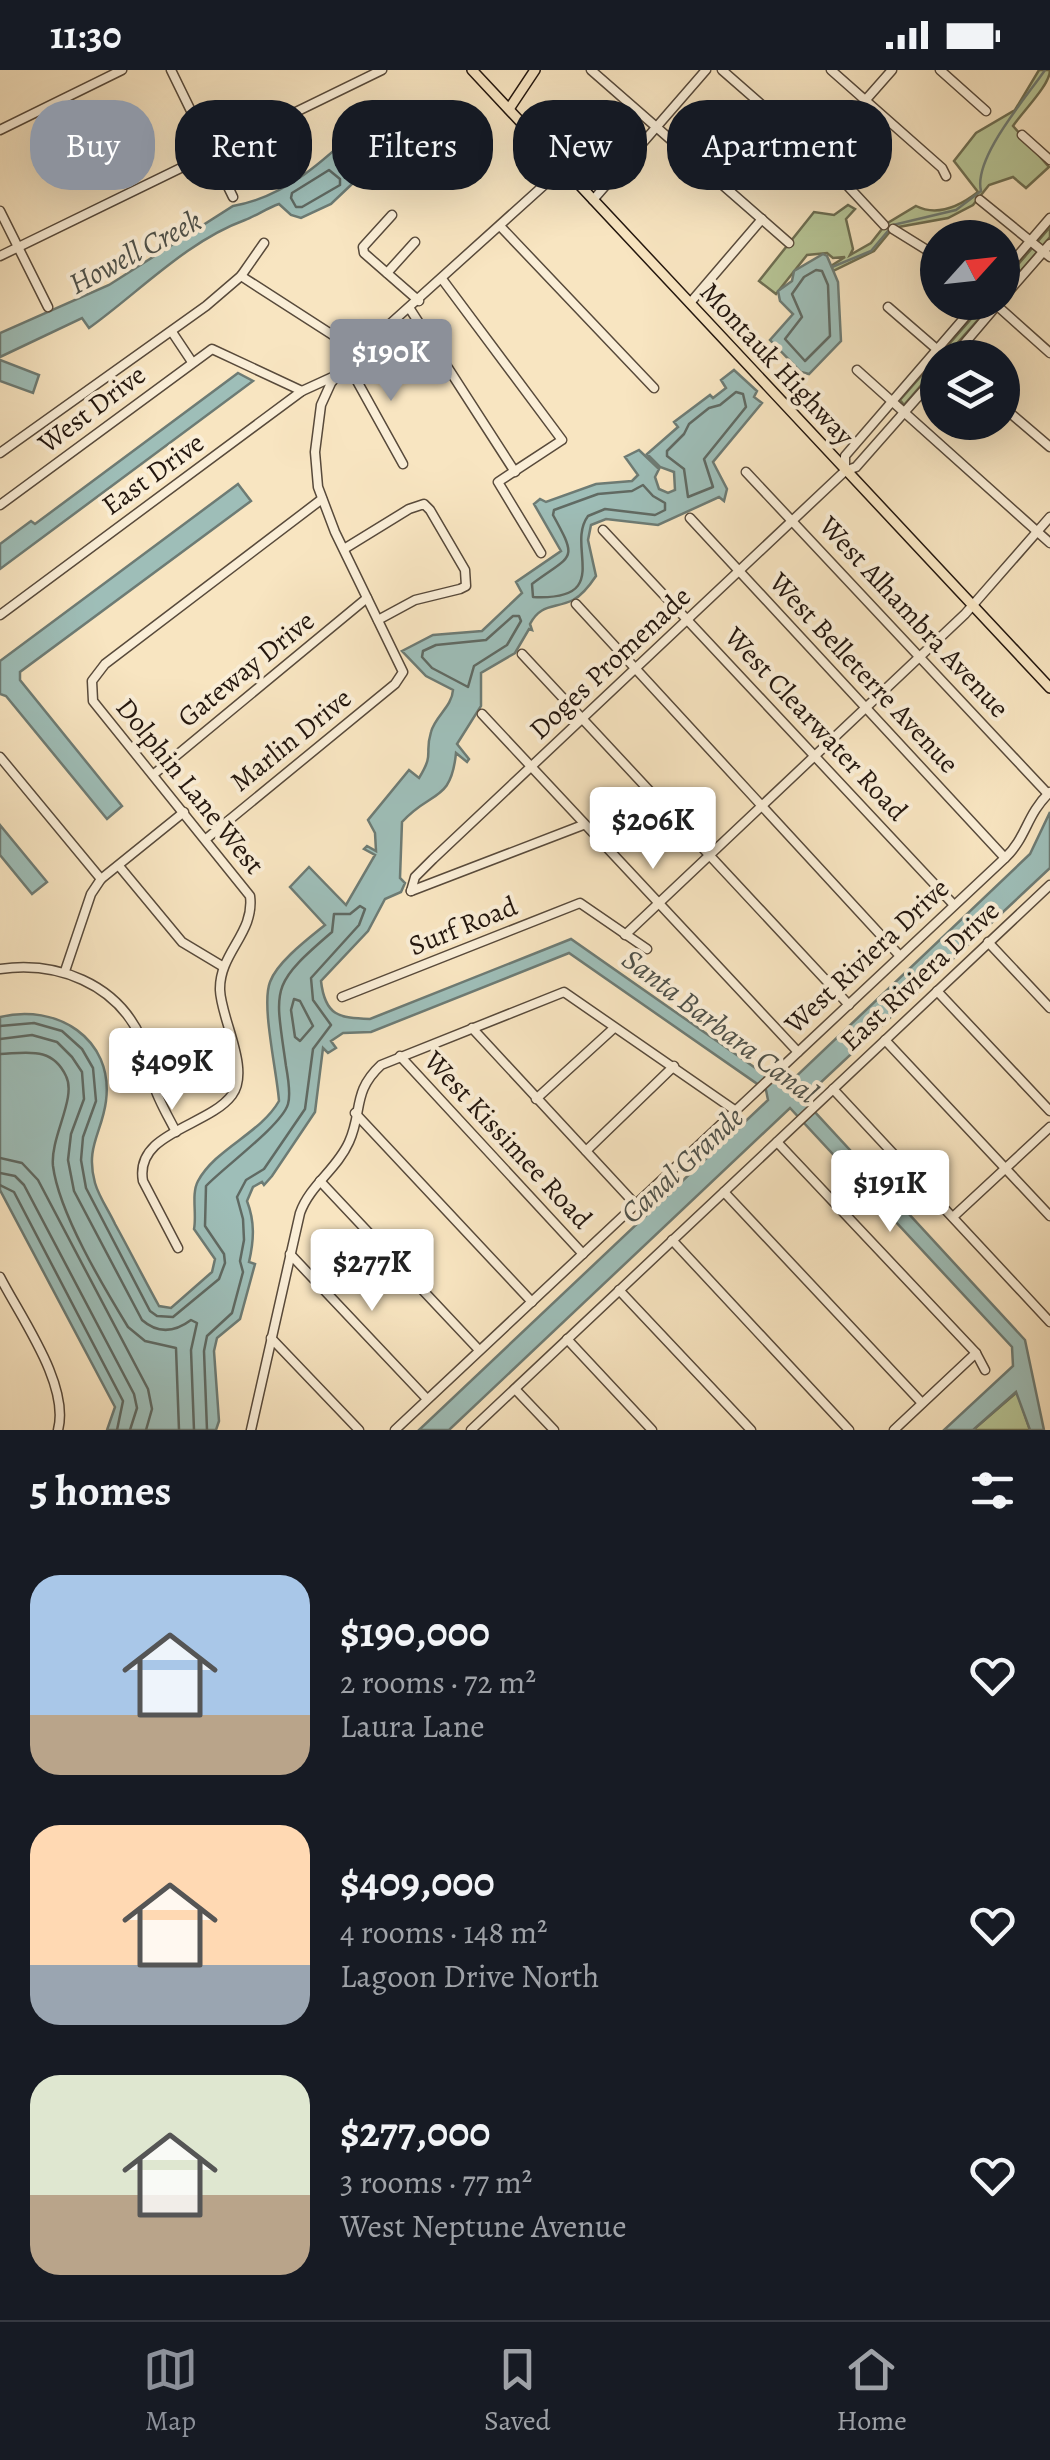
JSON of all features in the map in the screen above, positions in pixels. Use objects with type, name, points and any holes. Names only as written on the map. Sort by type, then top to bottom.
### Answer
[{"type":"main road","name":"Montauk Highway","points":[[472,70],[513,113]]},
{"type":"main road","points":[[509,109],[535,70]]},
{"type":"main road","name":"Montauk Highway","points":[[584,190],[1050,688]]},
{"type":"street","points":[[0,130],[122,70]]},
{"type":"street","points":[[171,70],[186,100]]},
{"type":"street","points":[[312,104],[382,70]]},
{"type":"street","points":[[591,70],[789,243]]},
{"type":"street","points":[[593,200],[706,70]]},
{"type":"street","points":[[722,70],[756,100]]},
{"type":"street","points":[[831,70],[866,100],[892,70]]},
{"type":"street","points":[[940,70],[986,111]]},
{"type":"street","points":[[892,123],[946,176]]},
{"type":"street","points":[[1022,135],[1050,160]]},
{"type":"street","points":[[0,256],[175,171]]},
{"type":"street","points":[[230,190],[234,197]]},
{"type":"street","points":[[344,549],[424,504],[464,570],[466,586],[415,600],[378,620],[344,549],[322,498],[315,452],[324,398],[337,375],[358,352],[539,190]]},
{"type":"street","points":[[853,190],[888,227],[920,246]]},
{"type":"street","points":[[980,200],[1048,251],[1020,280]]},
{"type":"street","points":[[0,210],[48,307]]},
{"type":"street","points":[[392,214],[364,252],[418,301]]},
{"type":"street","points":[[1020,253],[1050,218]]},
{"type":"street","points":[[690,303],[762,219]]},
{"type":"street","points":[[500,226],[654,388]]},
{"type":"street","points":[[387,273],[415,242]]},
{"type":"street","points":[[0,453],[206,306],[242,276],[264,244]]},
{"type":"street","points":[[242,276],[358,352]]},
{"type":"street","points":[[442,279],[562,440],[498,482],[541,553]]},
{"type":"street","points":[[888,307],[926,340]]},
{"type":"street","points":[[410,309],[516,472]]},
{"type":"street","points":[[946,340],[963,320]]},
{"type":"street","points":[[965,340],[982,320]]},
{"type":"street","points":[[1017,320],[1050,352]]},
{"type":"street","points":[[172,332],[192,362]]},
{"type":"street","name":"West Drive","points":[[0,505],[212,349],[306,388]]},
{"type":"street","points":[[347,363],[403,464]]},
{"type":"street","points":[[857,370],[1050,543]]},
{"type":"street","points":[[845,471],[845,456],[920,370]]},
{"type":"street","name":"East Drive","points":[[0,615],[306,388],[337,375]]},
{"type":"street","points":[[306,388],[324,398]]},
{"type":"street","name":"Doges Promenade","points":[[583,825],[411,891],[415,878],[425,868],[845,471],[856,467],[920,394]]},
{"type":"street","points":[[1020,421],[1050,447]]},
{"type":"street","name":"West Alhambra Avenue","points":[[746,472],[1049,793]]},
{"type":"street","name":"Dolphin Lane West","points":[[222,966],[250,918],[250,896],[93,701],[92,680],[105,664],[322,498]]},
{"type":"street","name":"West Belleterre Avenue","points":[[690,518],[1005,858]]},
{"type":"street","points":[[625,934],[973,606],[1050,518]]},
{"type":"street","name":"West Clearwater Road","points":[[603,530],[954,905]]},
{"type":"street","name":"Gateway Drive","points":[[154,774],[367,598]]},
{"type":"street","points":[[576,604],[900,956]]},
{"type":"street","name":"Marlin Drive","points":[[206,839],[395,684],[403,672],[378,620]]},
{"type":"street","points":[[522,654],[849,1005]]},
{"type":"street","points":[[482,714],[798,1052]]},
{"type":"street","points":[[0,758],[101,878]]},
{"type":"street","name":"West Riviera Drive","points":[[395,1430],[1005,858],[1016,847],[1033,809],[1049,793]]},
{"type":"street","points":[[65,972],[91,894],[101,878],[184,812]]},
{"type":"street","points":[[118,866],[182,942],[222,966],[221,1004],[238,1082],[228,1100],[148,1151],[140,1168],[142,1181],[178,1248]]},
{"type":"street","name":"East Riviera Drive","points":[[472,1430],[1050,884]]},
{"type":"street","points":[[1041,893],[1050,902]]},
{"type":"street","name":"Surf Road","points":[[342,997],[580,903],[647,949]]},
{"type":"street","points":[[988,942],[1050,1008]]},
{"type":"street","points":[[1,966],[65,972],[102,991],[130,1019],[140,1036],[154,1085],[176,1132]]},
{"type":"street","points":[[936,991],[1050,1111]]},
{"type":"street","points":[[254,1428],[304,1200],[350,1141],[363,1084],[381,1065],[564,992],[736,1111]]},
{"type":"street","points":[[472,1028],[636,1205]]},
{"type":"street","points":[[536,1099],[614,1028]]},
{"type":"street","points":[[885,1040],[1050,1216]]},
{"type":"street","name":"West Kissimee Road","points":[[400,1056],[583,1254]]},
{"type":"street","points":[[586,1151],[674,1066]]},
{"type":"street","points":[[833,1089],[1050,1322]]},
{"type":"street","points":[[355,1113],[532,1302]]},
{"type":"street","points":[[954,1217],[1050,1127]]},
{"type":"street","points":[[776,1142],[976,1353],[985,1370]]},
{"type":"street","points":[[320,1180],[479,1350]]},
{"type":"street","points":[[724,1192],[922,1403]]},
{"type":"street","points":[[672,1240],[849,1430]]},
{"type":"street","points":[[290,1254],[427,1399]]},
{"type":"street","points":[[0,1277],[58,1390],[62,1416],[58,1430]]},
{"type":"street","points":[[619,1290],[751,1430]]},
{"type":"street","points":[[271,1338],[359,1430]]},
{"type":"street","points":[[567,1339],[652,1430]]},
{"type":"street","points":[[894,1430],[976,1353]]},
{"type":"street","points":[[516,1389],[554,1430]]},
{"type":"green space","points":[[1039,70],[1050,70],[1041,90],[1013,126],[1049,167],[1026,188],[1013,177],[989,185],[973,205],[948,218],[920,220],[893,228],[874,251],[833,271],[831,266],[845,257],[833,258],[827,253],[807,255],[776,294],[759,281],[814,212],[834,215],[848,205],[855,209],[846,219],[853,249],[850,255],[871,243],[886,224],[916,206],[932,210],[964,202],[978,192],[954,161],[976,133],[1015,110]]},
{"type":"green space","points":[[1050,227],[1050,237],[1020,272],[1020,262]]},
{"type":"green space","points":[[970,320],[978,320],[960,340],[953,340]]},
{"type":"green space","points":[[920,377],[920,387],[904,405],[900,400]]},
{"type":"green space","points":[[1017,1392],[1030,1430],[973,1430]]},
{"type":"water","points":[[332,152],[332,190],[346,190],[331,204],[301,218],[279,204],[224,229],[164,269],[89,328],[82,318],[0,357],[0,333],[109,285],[233,206],[279,190],[312,190],[312,169]]},
{"type":"water","points":[[823,254],[838,282],[841,341],[809,374],[801,372],[770,340],[793,314],[780,301],[778,291],[792,281],[794,271]]},
{"type":"water","points":[[0,360],[39,375],[33,393],[0,381]]},
{"type":"water","points":[[734,370],[757,391],[754,397],[762,403],[713,462],[727,489],[724,501],[719,497],[658,525],[606,519],[591,525],[588,540],[596,576],[576,598],[539,613],[515,653],[481,673],[481,706],[457,744],[469,759],[467,762],[456,753],[450,780],[444,788],[402,822],[400,878],[405,883],[401,892],[385,899],[368,931],[321,981],[323,993],[335,1013],[370,1019],[571,939],[784,1088],[1030,854],[1050,812],[1050,868],[803,1099],[1025,1340],[1044,1430],[1030,1430],[1016,1392],[973,1430],[944,1430],[1013,1366],[1012,1347],[790,1108],[449,1430],[419,1430],[768,1100],[766,1090],[569,953],[371,1032],[343,1033],[331,1041],[336,1048],[328,1053],[323,1048],[315,1112],[272,1176],[264,1185],[262,1182],[253,1187],[247,1201],[253,1231],[249,1262],[255,1264],[240,1319],[217,1338],[216,1430],[107,1430],[115,1407],[0,1190],[0,1017],[41,1015],[60,1021],[77,1030],[101,1059],[106,1101],[93,1150],[95,1183],[159,1306],[171,1308],[212,1272],[215,1259],[194,1229],[198,1181],[216,1159],[261,1123],[279,1101],[268,1022],[270,982],[286,959],[325,925],[290,887],[309,867],[346,905],[375,855],[364,849],[367,846],[376,851],[375,833],[368,820],[409,770],[419,778],[427,763],[433,726],[452,696],[453,690],[426,676],[402,651],[433,635],[482,631],[522,593],[516,582],[561,551],[534,504],[540,499],[546,502],[596,484],[632,481],[638,475],[625,457],[639,450],[659,469],[655,477],[659,489],[668,493],[675,490],[674,472],[660,467],[647,454],[678,427],[674,422],[726,388],[721,380]]},
{"type":"water","points":[[238,373],[253,381],[0,569],[0,544],[31,521],[35,524]]},
{"type":"water","points":[[238,484],[251,501],[20,672],[20,680],[122,806],[107,819],[6,696],[0,694],[0,661]]},
{"type":"water","points":[[0,825],[47,882],[32,894],[0,855]]},
{"type":"waterway","points":[[832,267],[871,251],[893,225],[956,210],[981,191],[981,177],[993,146],[1045,70]]},
{"type":"water label","name":"Howell Creek","points":[[135,252]]},
{"type":"water label","name":"Santa Barbara Canal","points":[[720,1026]]},
{"type":"water label","name":"Canal Grande","points":[[682,1165]]}]
